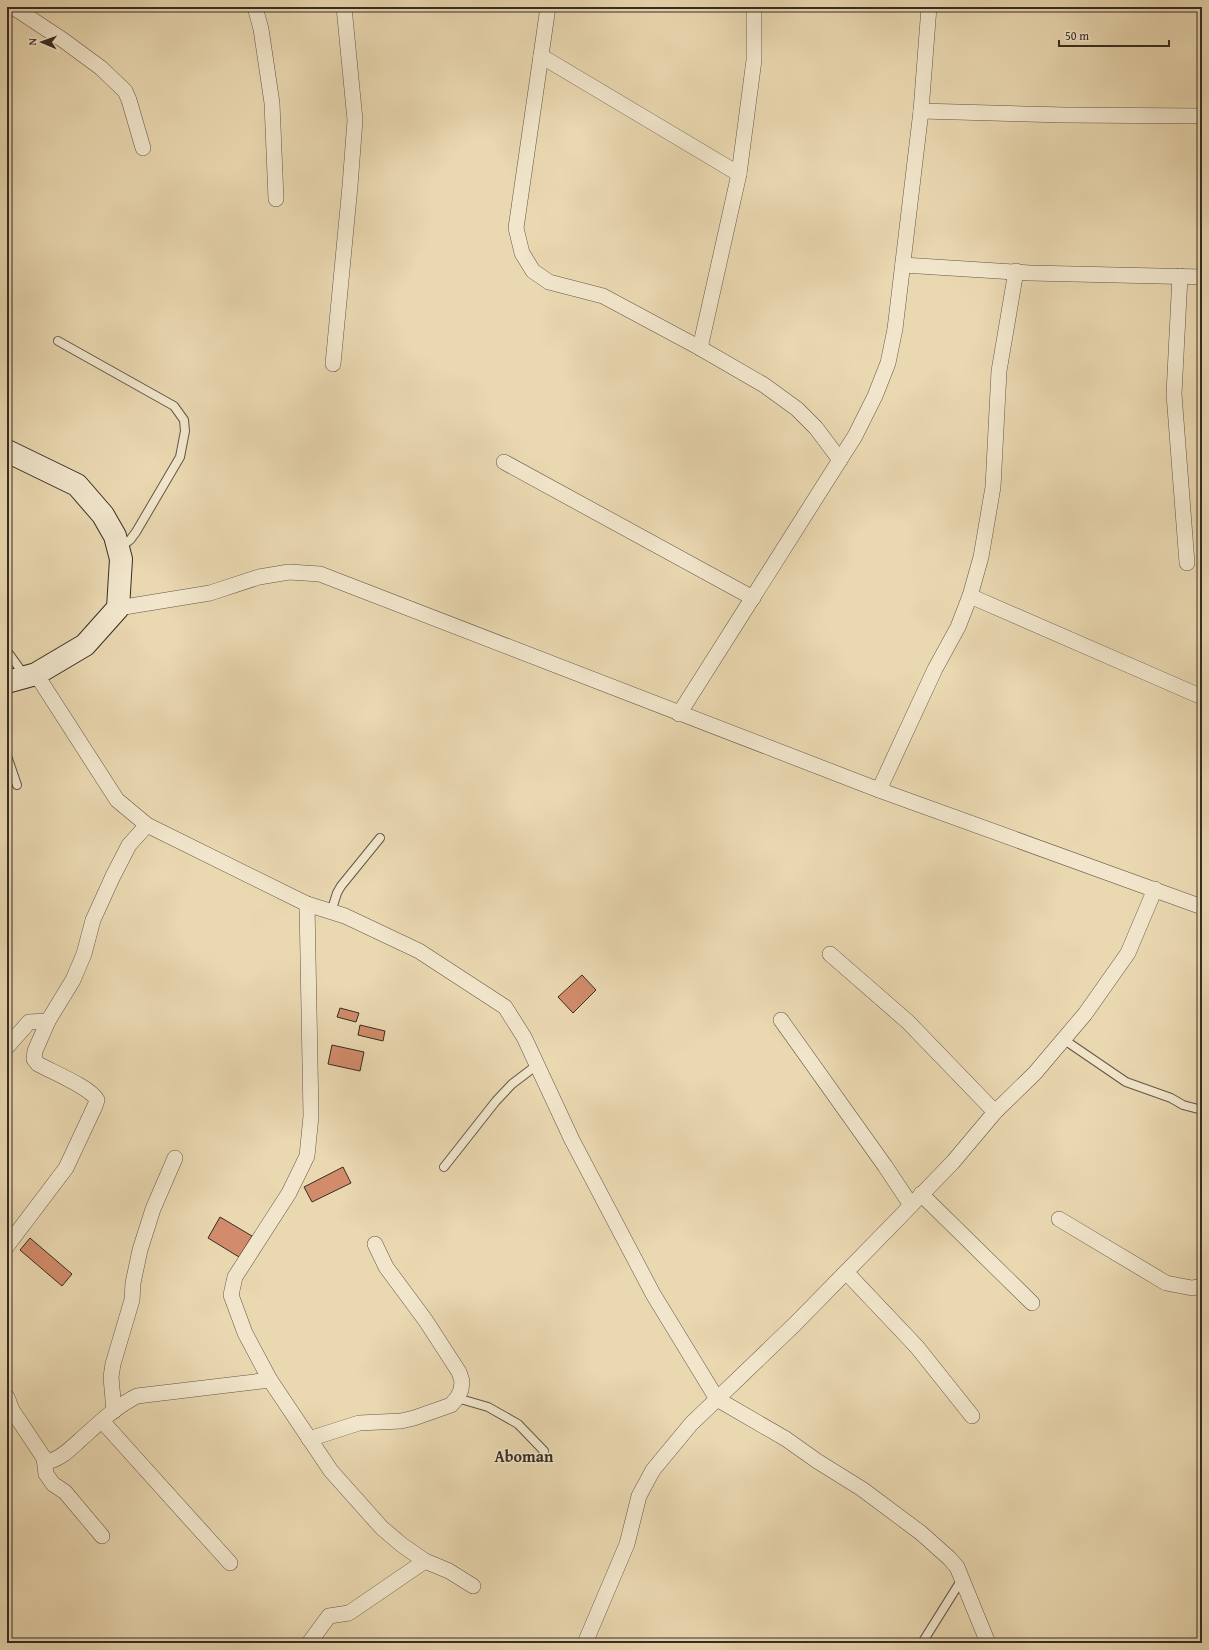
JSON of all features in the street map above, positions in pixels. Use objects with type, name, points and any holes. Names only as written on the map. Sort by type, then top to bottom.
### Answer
[{"type":"street","points":[[12,7],[63,40],[101,68],[120,85],[129,100],[143,148]]},
{"type":"street","points":[[255,7],[261,30],[272,102],[276,199]]},
{"type":"street","points":[[333,364],[355,120],[344,7]]},
{"type":"street","points":[[548,7],[516,228],[522,253],[533,271],[549,282],[603,296],[700,348],[764,385],[797,409],[816,428],[840,460]]},
{"type":"street","points":[[700,348],[739,174],[754,60],[754,7]]},
{"type":"street","points":[[679,714],[855,436],[876,396],[888,363],[895,329],[922,111],[928,7]]},
{"type":"street","points":[[541,56],[739,174]]},
{"type":"street","points":[[922,111],[1065,115],[1202,116]]},
{"type":"street","points":[[903,265],[1030,273],[1202,277]]},
{"type":"street","points":[[880,790],[935,669],[958,627],[970,596],[981,557],[993,487],[998,371],[1016,271]]},
{"type":"street","points":[[1180,276],[1174,394],[1187,563]]},
{"type":"street","points":[[7,451],[77,485],[103,515],[115,536],[121,559],[118,608]]},
{"type":"street","points":[[504,462],[753,598]]},
{"type":"street","points":[[988,1643],[957,1567],[949,1558],[921,1533],[862,1489],[817,1462],[786,1439],[717,1399],[653,1294],[572,1140],[524,1037],[505,1007],[419,951],[346,916],[307,904],[147,825],[117,800],[23,678],[85,644],[118,608],[210,593],[259,577],[289,572],[320,574],[679,714],[880,790],[1202,907]]},
{"type":"street","points":[[970,596],[1202,697]]},
{"type":"street","points":[[7,1246],[66,1168],[97,1100],[94,1095],[38,1064],[34,1059],[35,1051],[48,1021],[73,980],[84,954],[93,920],[122,858],[129,845],[147,825]]},
{"type":"street","points":[[585,1643],[627,1544],[639,1496],[653,1470],[691,1424],[846,1272],[953,1162],[995,1112],[1035,1073],[1085,1014],[1128,952],[1155,889]]},
{"type":"street","points":[[307,904],[311,1116],[307,1156],[289,1193],[235,1277],[231,1295],[245,1333],[270,1380],[331,1471],[382,1528],[402,1545],[425,1561],[449,1571],[473,1586]]},
{"type":"street","points":[[830,954],[908,1022],[995,1112]]},
{"type":"street","points":[[781,1020],[881,1160],[916,1200],[1032,1303]]},
{"type":"street","points":[[7,1047],[28,1022],[48,1021]]},
{"type":"street","points":[[114,1411],[111,1377],[113,1364],[132,1300],[133,1282],[140,1250],[153,1209],[175,1158]]},
{"type":"street","points":[[1059,1219],[1166,1283],[1192,1288],[1202,1286]]},
{"type":"street","points":[[309,1439],[359,1423],[408,1420],[451,1405],[457,1398],[462,1381],[459,1372],[426,1321],[386,1267],[375,1244]]},
{"type":"street","points":[[846,1272],[925,1356],[972,1416]]},
{"type":"street","points":[[44,1458],[50,1461],[61,1456],[124,1402],[137,1396],[270,1380]]},
{"type":"street","points":[[9,1407],[44,1458],[46,1474],[53,1484],[65,1492],[102,1536]]},
{"type":"street","points":[[102,1421],[230,1563]]},
{"type":"street","points":[[309,1643],[329,1616],[349,1613],[425,1561]]},
{"type":"lane","points":[[58,341],[174,406],[184,420],[186,430],[180,457],[136,532],[130,540],[118,548]]},
{"type":"lane","points":[[7,651],[23,678]]},
{"type":"lane","points":[[7,756],[17,784]]},
{"type":"lane","points":[[331,912],[337,893],[341,886],[380,838]]},
{"type":"lane","points":[[1063,1039],[1126,1082],[1171,1098],[1183,1105],[1202,1110]]},
{"type":"lane","points":[[444,1167],[496,1101],[512,1084],[537,1066]]},
{"type":"lane","points":[[457,1398],[488,1407],[518,1424],[544,1451]]},
{"type":"lane","points":[[922,1643],[962,1579]]},
{"type":"building","points":[[582,975],[596,990],[573,1013],[558,997]]},
{"type":"building","points":[[340,1008],[359,1013],[356,1022],[337,1017]]},
{"type":"building","points":[[360,1025],[385,1031],[383,1041],[358,1035]]},
{"type":"building","points":[[332,1045],[364,1052],[360,1071],[328,1064]]},
{"type":"building","points":[[343,1167],[351,1183],[312,1202],[304,1187]]},
{"type":"building","points":[[220,1217],[252,1236],[239,1257],[208,1238]]},
{"type":"building","points":[[30,1238],[72,1274],[62,1286],[20,1250]]},
{"type":"district","name":"Aboman","points":[[524,1456]]}]
